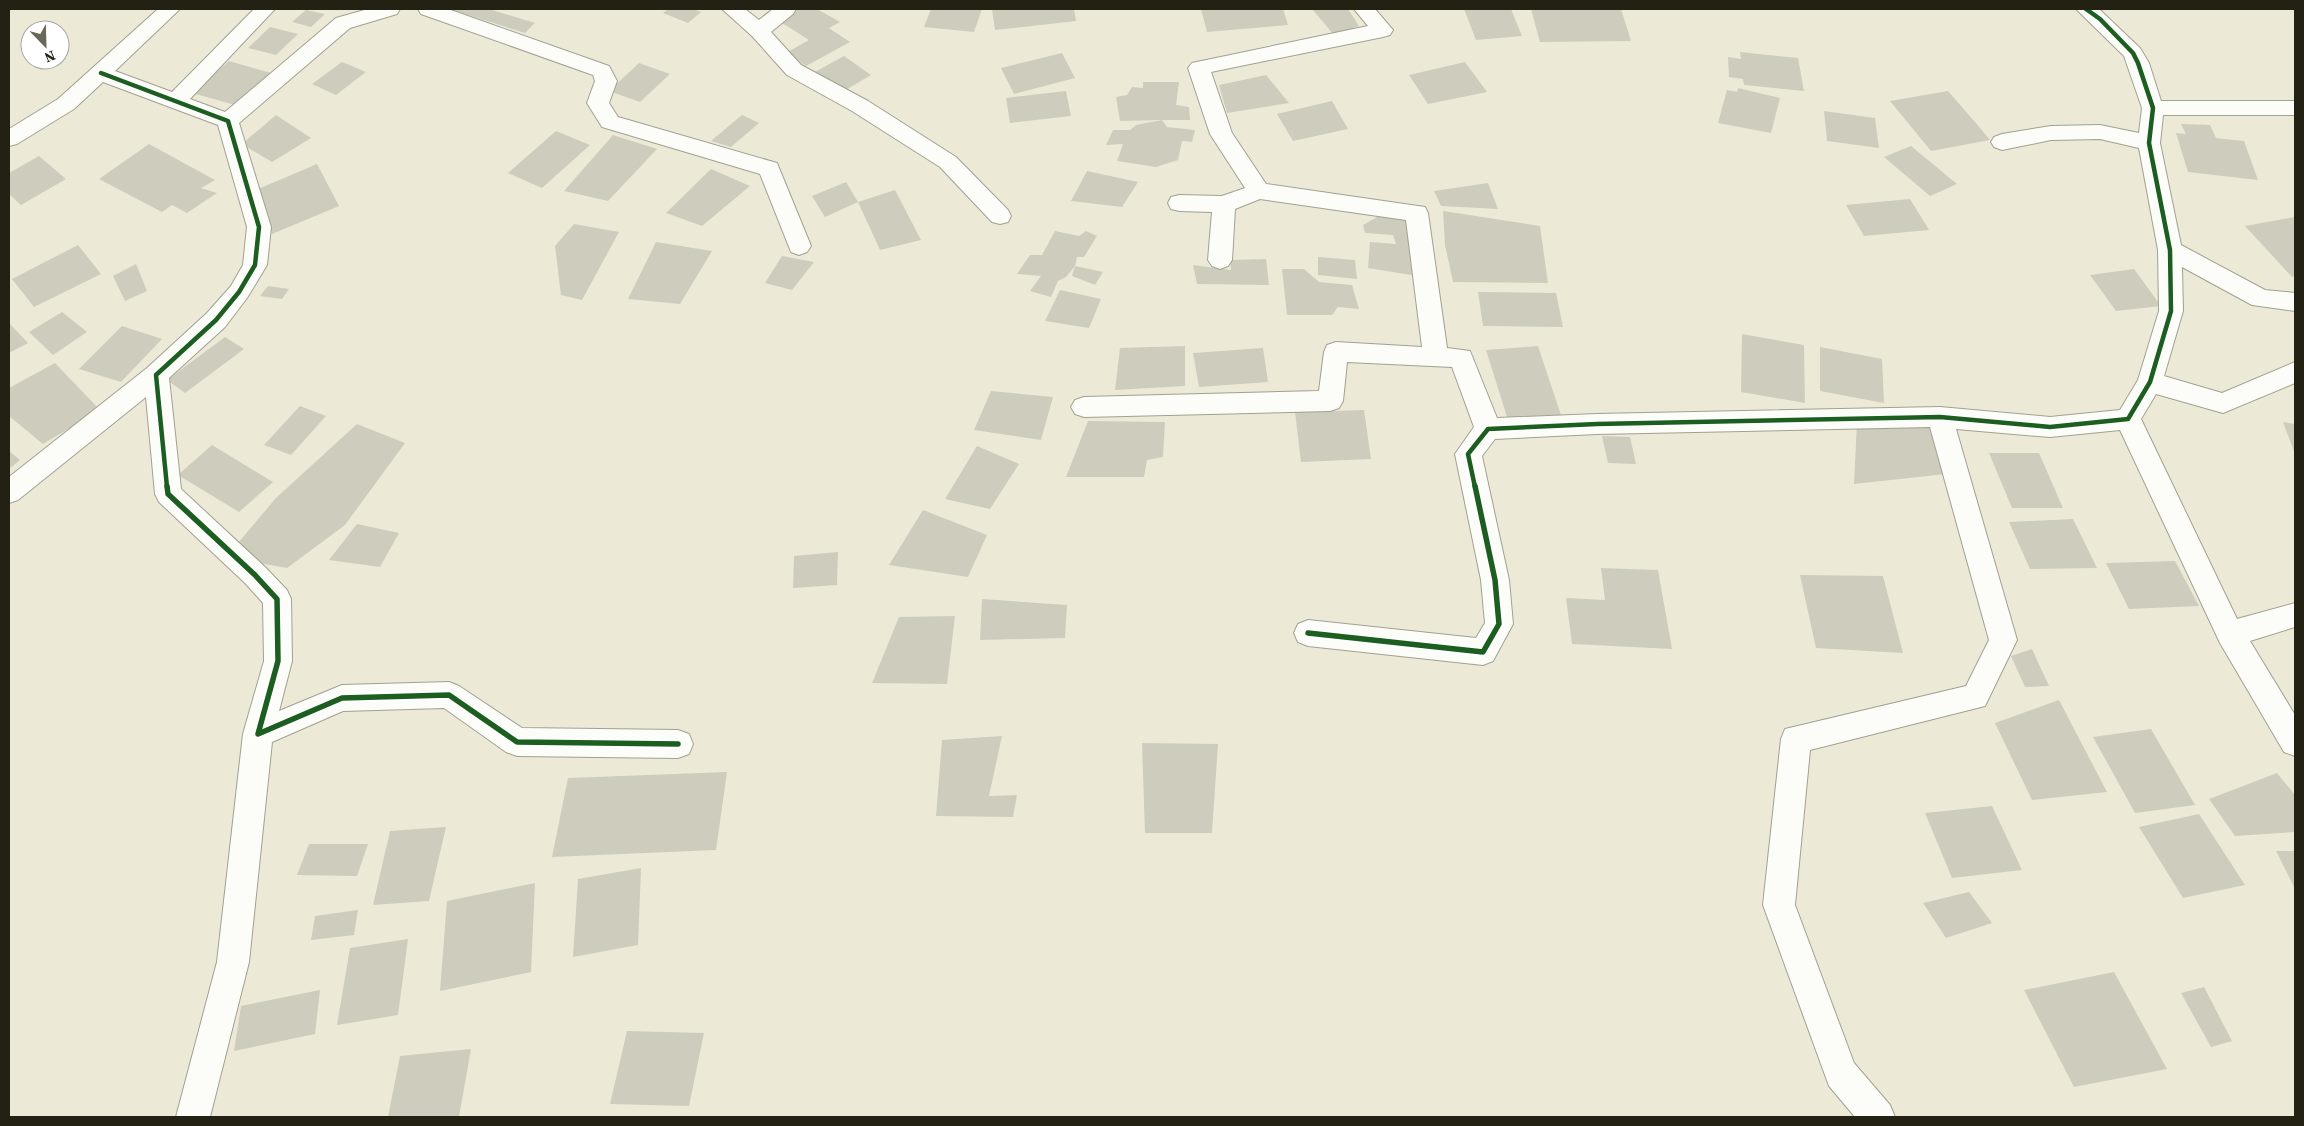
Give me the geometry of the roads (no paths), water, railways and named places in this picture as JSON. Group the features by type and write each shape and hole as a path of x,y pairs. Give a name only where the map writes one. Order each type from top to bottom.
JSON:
{"street":[{"path":"9,139 66,104 170,9"},
{"path":"174,102 265,9"},
{"path":"228,122 343,23 390,9"},
{"path":"428,9 505,34 602,71 606,81 598,103 610,122 769,169 799,246"},
{"path":"732,9 758,31 794,70 860,106 948,162 1000,216"},
{"path":"758,31 786,9"},
{"path":"1259,191 1221,134 1199,68 1383,30 1364,9"},
{"path":"2086,9 2100,19 2133,53 2153,108 2149,143 2170,250 2170,311 2150,382 2128,419"},
{"path":"101,74 228,122"},
{"path":"2153,108 2295,108"},
{"path":"9,492 156,375 216,320 239,292 254,265 259,227 228,122"},
{"path":"2002,142 2050,134 2100,132 2149,143"},
{"path":"1179,203 1224,204 1259,191 1417,213 1436,356"},
{"path":"1220,260 1224,204"},
{"path":"2170,250 2261,299 2295,302"},
{"path":"1084,407 1330,401 1336,352 1436,356 1460,358 1488,428"},
{"path":"2150,382 2223,403 2295,372"},
{"path":"156,375 168,494 255,575 277,599 278,661 258,734 233,962 192,1117"},
{"path":"1488,428 1607,423 1940,417 2050,427 2128,419"},
{"path":"1878,1117 1842,1074 1779,905 1796,739 1975,696 2003,640 1940,417"},
{"path":"2128,419 2230,634 2295,742"},
{"path":"1308,632 1483,652 1499,624 1495,580 1468,454 1488,428"},
{"path":"2230,634 2295,615"},
{"path":"258,734 342,698 449,695 517,742 678,744"}]}
